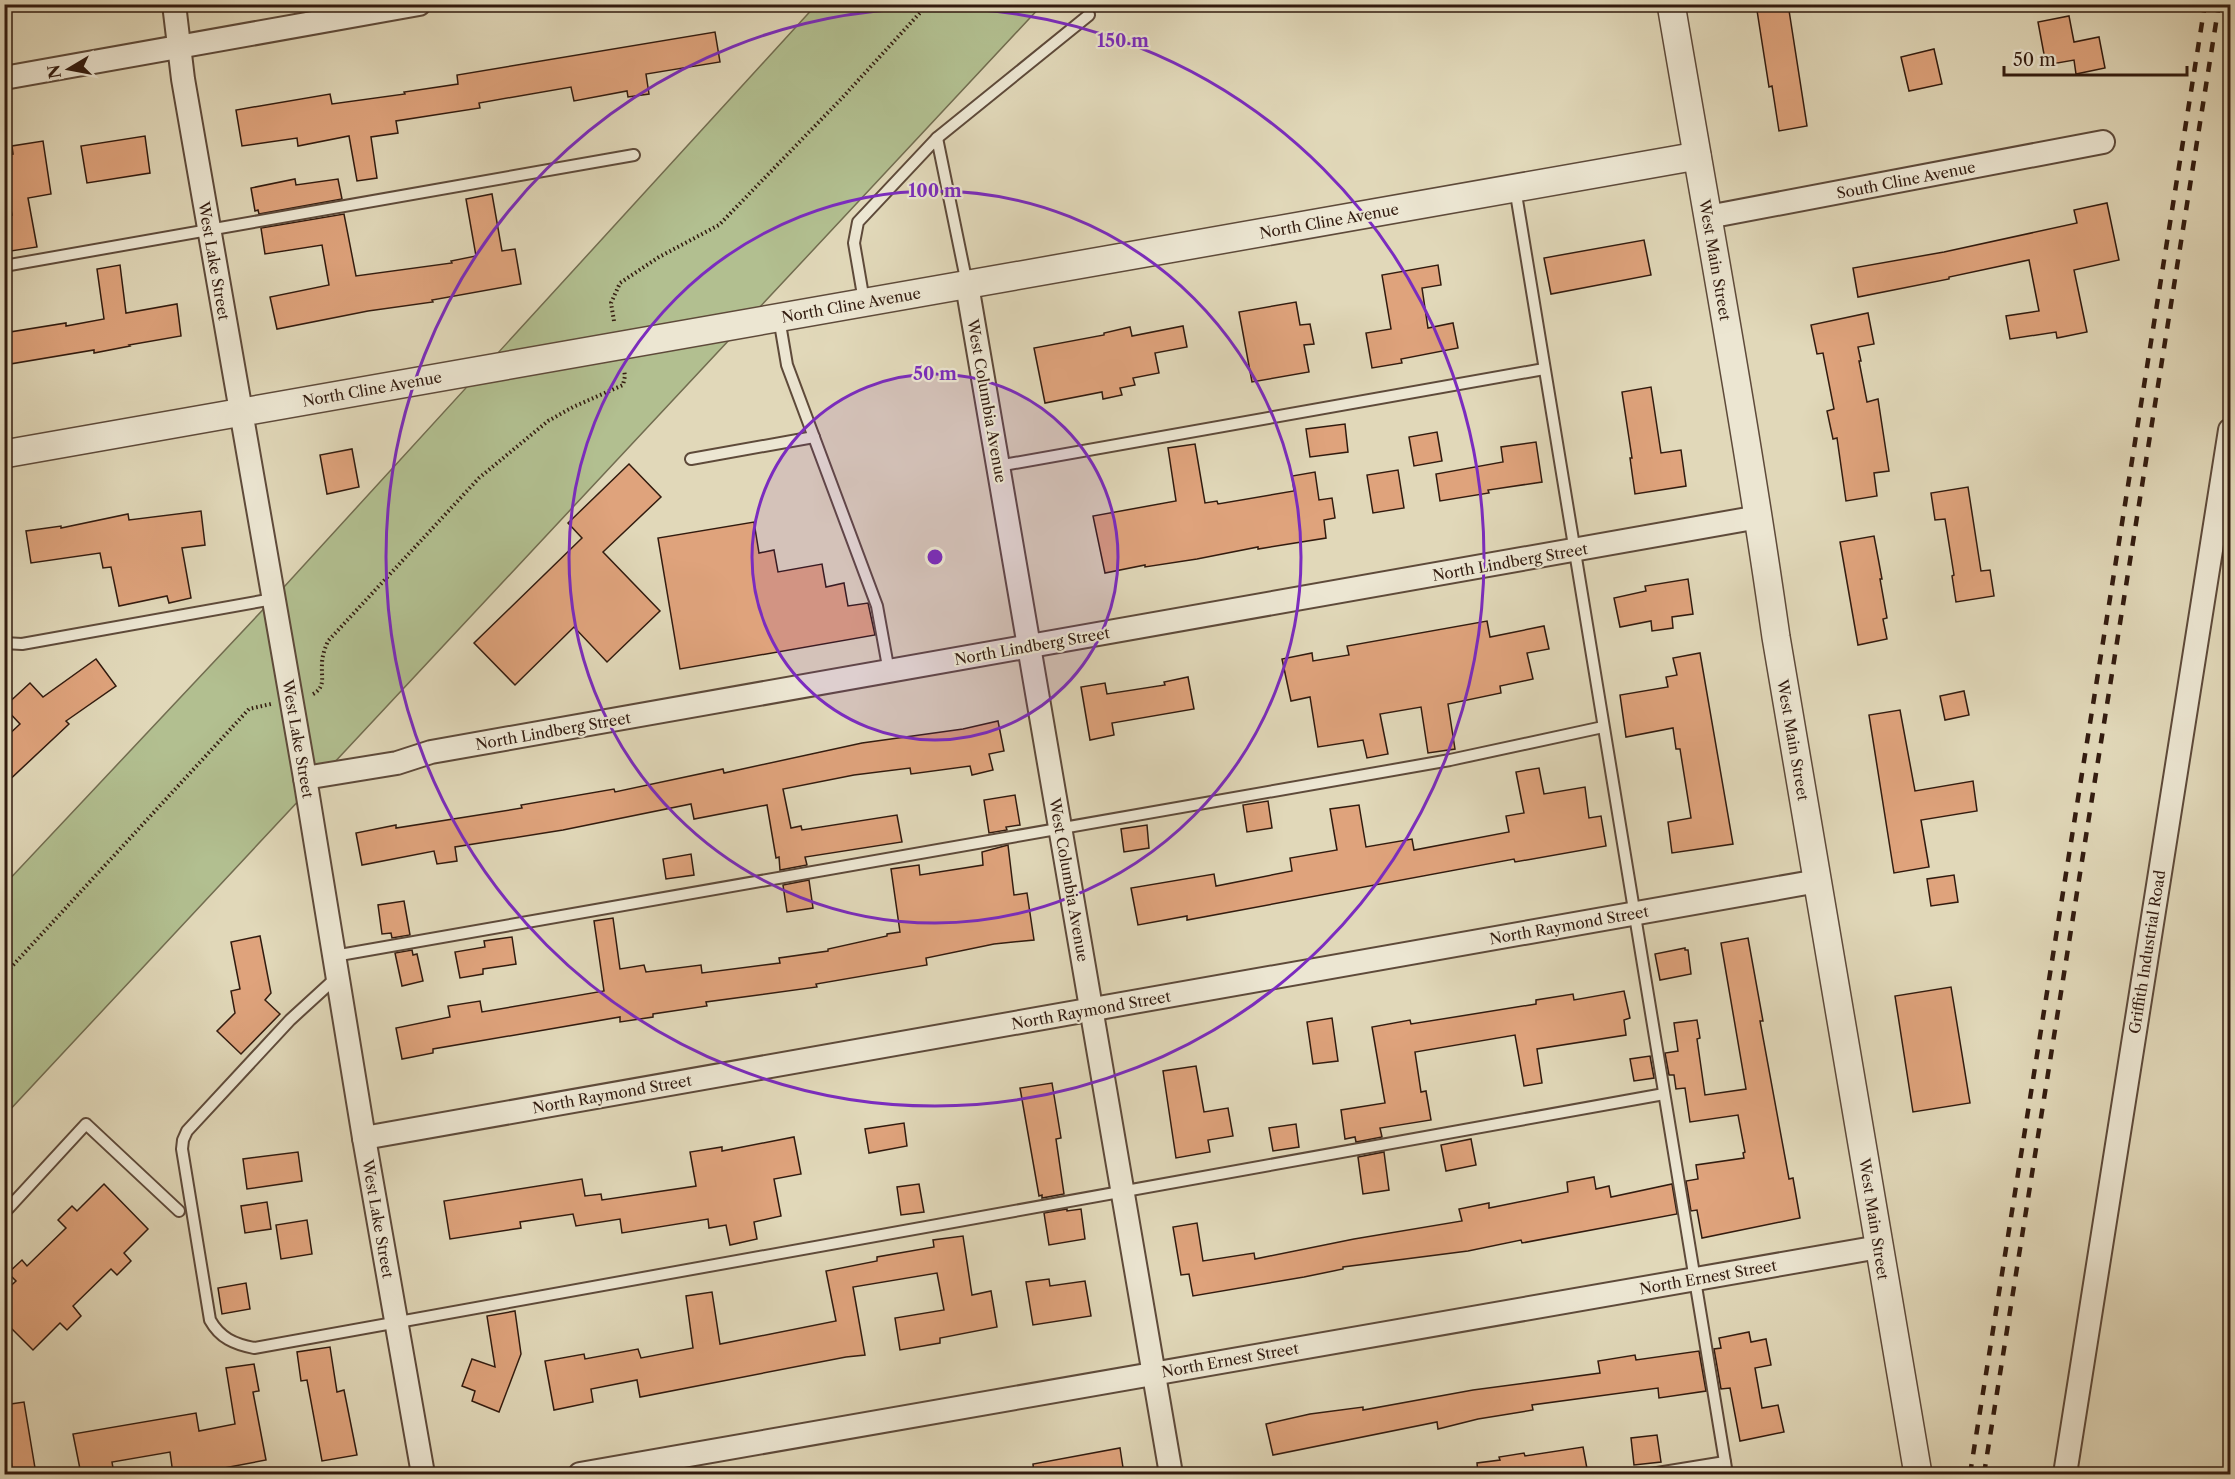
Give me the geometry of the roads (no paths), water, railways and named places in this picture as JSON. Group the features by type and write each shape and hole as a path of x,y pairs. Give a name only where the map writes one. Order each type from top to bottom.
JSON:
{"street":[{"name":"West Lake Street","path":"174,4 183,79 208,230 305,778 364,1138 423,1474"},
{"path":"4,78 419,4"},
{"name":"West Main Street","path":"1671,4 1918,1474"},
{"name":"South Cline Avenue","path":"1708,217 2103,142"},
{"name":"North Cline Avenue","path":"4,454 1697,156"},
{"name":"West Columbia Avenue","path":"967,285 1171,1474"},
{"name":"Griffith Industrial Road","path":"2065,1474 2223,514 2230,430"},
{"name":"North Lindberg Street","path":"305,778 396,763 431,752 1759,517"},
{"name":"North Raymond Street","path":"364,1138 1818,881"},
{"name":"North Ernest Street","path":"580,1474 1879,1247"}],"lane":[{"path":"864,303 854,243 858,222 937,138 1089,15"},
{"path":"937,138 967,285"},
{"path":"4,266 634,155"},
{"path":"1515,188 1727,1474"},
{"path":"779,318 786,365 877,606 889,672"},
{"path":"998,466 1544,369"},
{"path":"690,459 814,437"},
{"path":"4,643 22,644 273,599"},
{"path":"1603,727 1450,760 1060,829 336,967 187,1131 183,1140 182,1149 210,1320 216,1331 227,1340 254,1348 1664,1094"},
{"path":"4,1213 86,1124 179,1211"},
{"path":"1651,1474 1725,1462"}],"railway":[{"path":"1970,1474 2205,4"},
{"path":"1984,1474 2219,4"}]}
